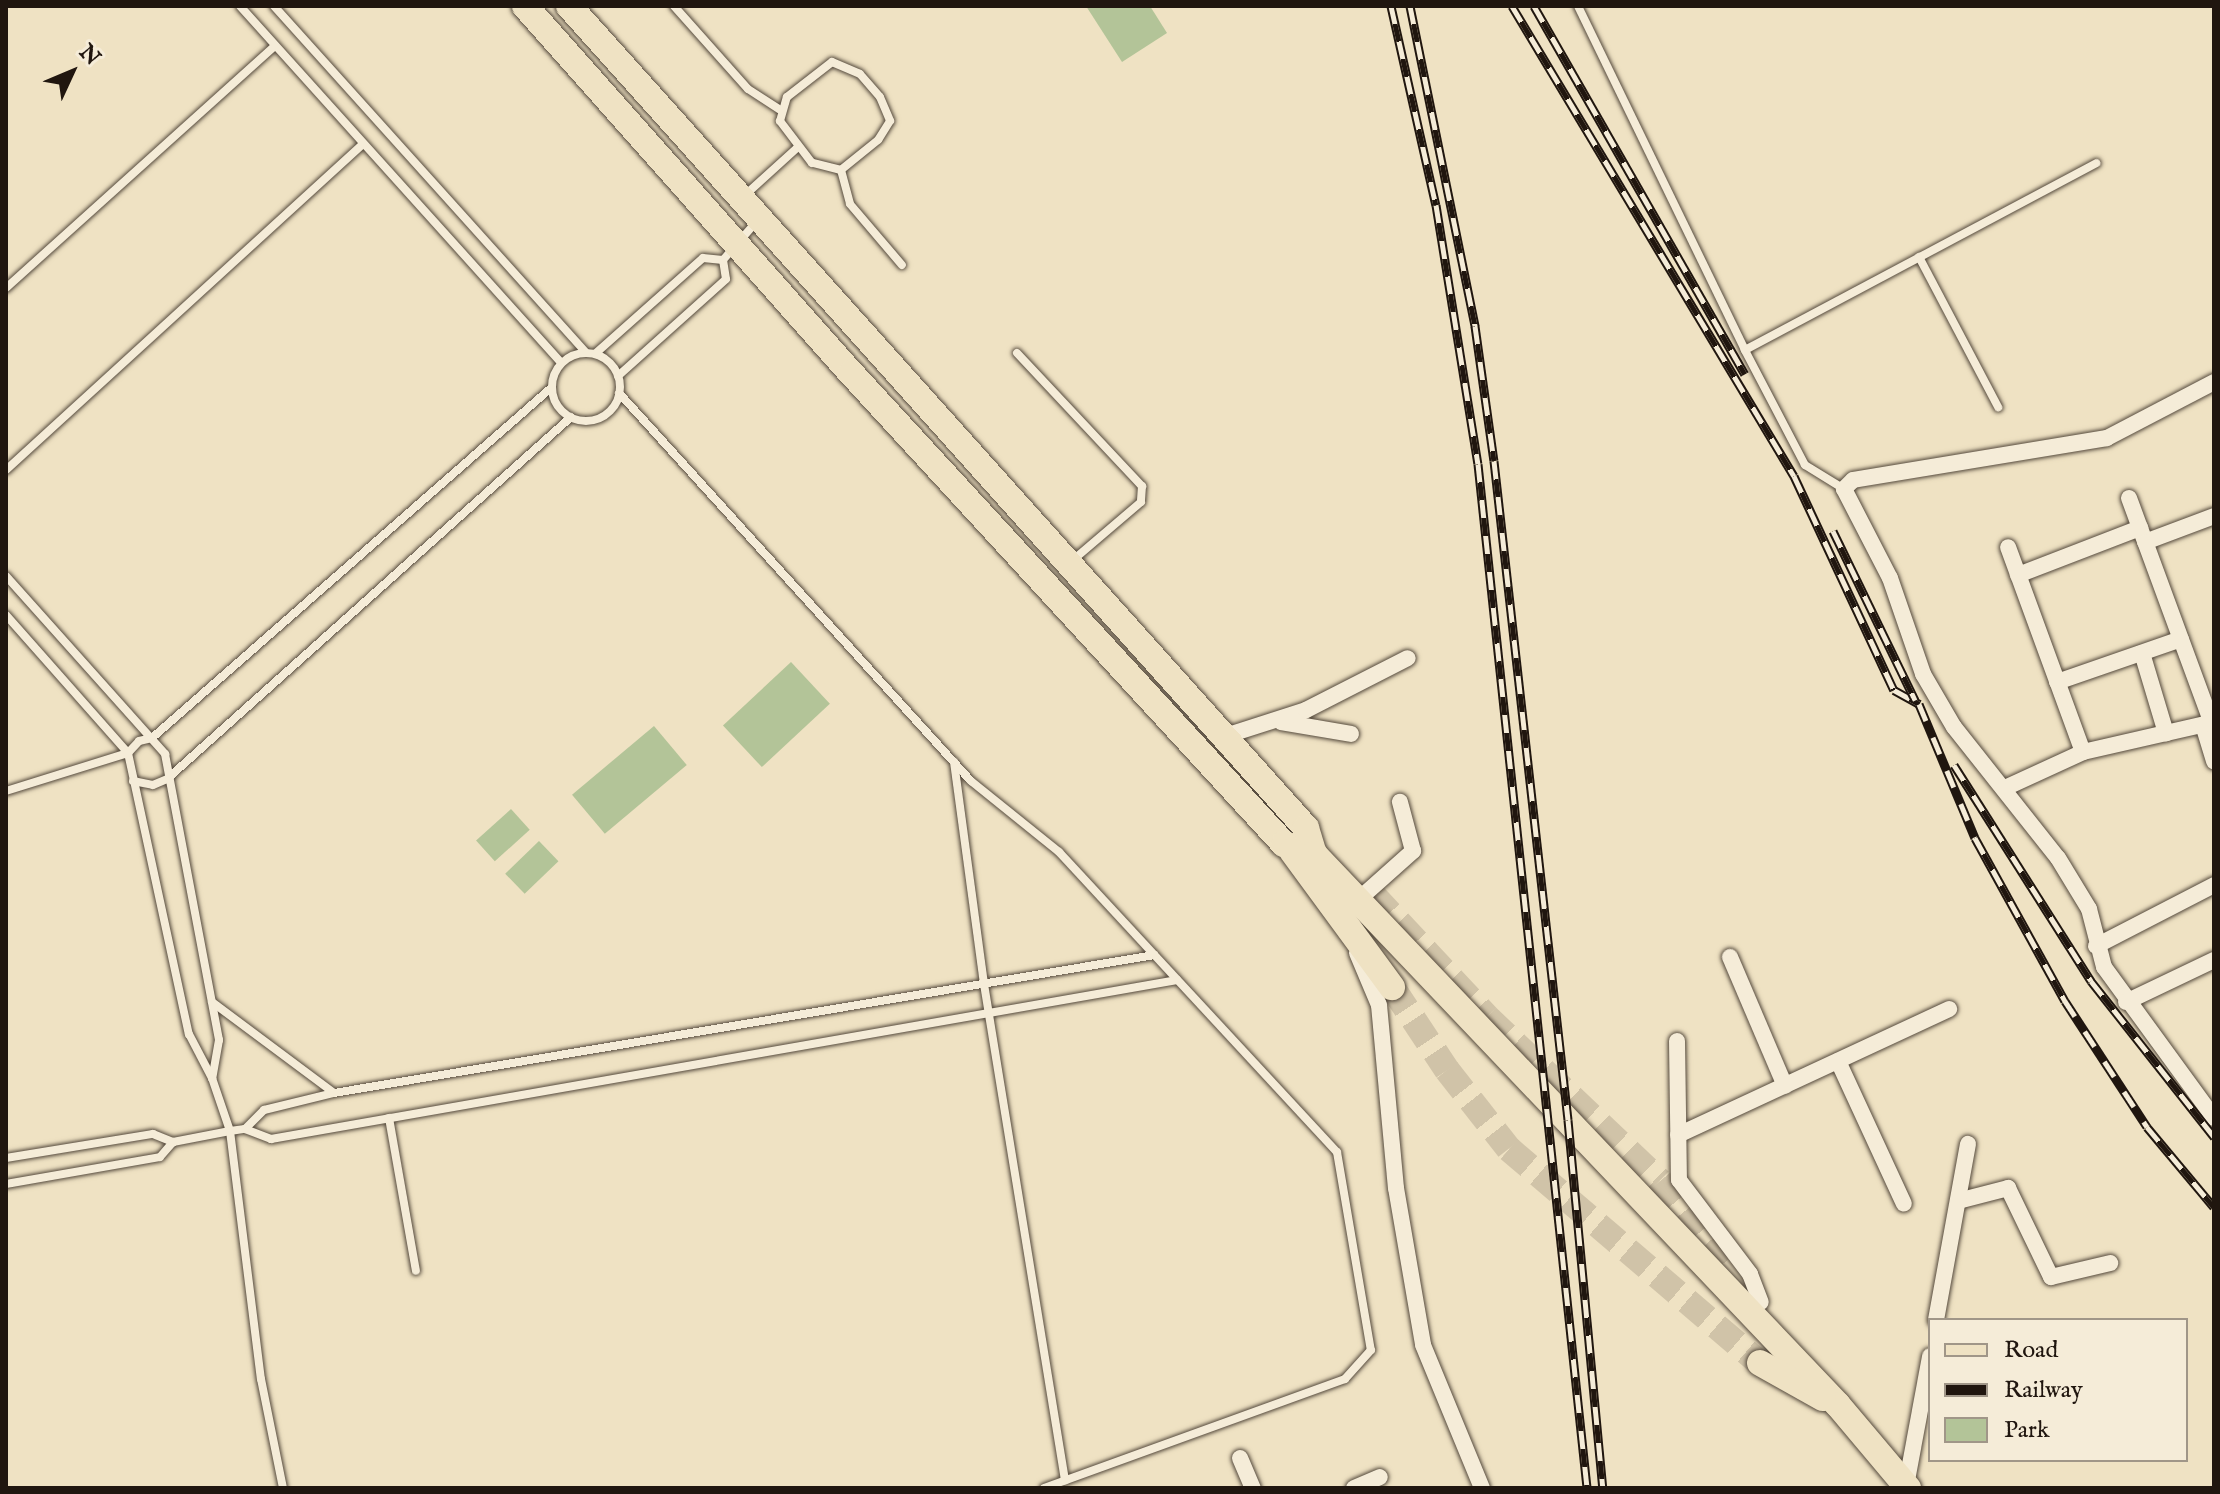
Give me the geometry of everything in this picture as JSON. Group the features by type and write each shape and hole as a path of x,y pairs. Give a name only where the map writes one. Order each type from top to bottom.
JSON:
{"main road":[{"path":"525,6 731,251 865,362 1067,566 1222,737 1304,845 1361,902 1392,987"},
{"path":"569,6 753,206 865,362 1304,845 1838,1405 1907,1487"},
{"path":"1728,1265 1798,1343 1838,1405"},
{"path":"1760,1363 1838,1405"}],"street":[{"path":"2214,382 2107,438 1853,480 1844,489 1890,578 1923,674 1954,727 2007,787 2089,909 2096,946 2126,1002 2214,1118"},
{"path":"2129,498 2210,723 2214,761"},
{"path":"2018,575 2214,516"},
{"path":"2008,547 2083,752"},
{"path":"2057,682 2181,639"},
{"path":"2142,653 2166,733"},
{"path":"1222,737 1275,721 1408,658"},
{"path":"1275,721 1351,734"},
{"path":"2007,787 2083,752 2210,723"},
{"path":"1400,802 1413,851 1361,902 1379,1005 1396,1188 1423,1345 1482,1488"},
{"path":"2096,946 2214,885"},
{"path":"1730,957 1785,1086"},
{"path":"2126,1002 2214,960"},
{"path":"1678,1135 1949,1009"},
{"path":"1677,1041 1679,1180 1750,1274 1761,1302"},
{"path":"1838,1061 1904,1204"},
{"path":"1936,1318 1968,1144"},
{"path":"1958,1201 2008,1188 2051,1277 2110,1263"},
{"path":"1907,1487 1928,1376"},
{"path":"1240,1458 1253,1488"},
{"path":"1354,1488 1380,1477"}],"lane":[{"path":"240,6 561,363"},
{"path":"274,6 585,352"},
{"path":"674,6 748,89 779,109"},
{"path":"1578,6 1745,350 1805,465 1844,489"},
{"path":"6,288 275,46"},
{"path":"845,64 860,74 880,97 890,121 878,140 841,170 812,163 797,148 780,121 779,109 820,67 845,64"},
{"path":"6,470 363,144"},
{"path":"618,376 726,279 731,251 753,206 797,148"},
{"path":"1745,350 2096,163"},
{"path":"841,170 850,204 902,265"},
{"path":"596,353 703,258 731,251"},
{"path":"1919,257 1998,407"},
{"path":"6,791 128,753 139,741 152,738 551,388 561,363 585,352 596,353 618,376 619,393 954,762 1059,852 1337,1152 1371,1350 1345,1379 1044,1488"},
{"path":"1017,353 1144,494 1141,502 1067,566"},
{"path":"551,388 559,409 571,417 600,419 619,393"},
{"path":"133,781 153,785 167,779 571,417"},
{"path":"6,576 165,754 167,779 219,1040 212,1078"},
{"path":"6,615 128,753 189,1034 212,1078 230,1131 261,1379 283,1488"},
{"path":"954,762 984,984 1065,1480"},
{"path":"245,1129 264,1110 334,1093 1154,955"},
{"path":"6,1158 153,1134 173,1142 245,1129 271,1139 1177,980"},
{"path":"211,1002 334,1093"},
{"path":"389,1118 416,1271"},
{"path":"6,1184 160,1157 173,1142"}],"green space":[{"path":"1086,6 1150,6 1167,33 1122,62"},
{"path":"791,662 830,704 762,767 723,725"},
{"path":"654,726 687,765 605,834 572,795"},
{"path":"511,809 530,830 495,861 476,840"},
{"path":"539,841 558,861 525,894 505,874"}],"tunnel":[{"path":"1372,894 1487,1017 1660,1181 1728,1265"},
{"path":"1392,987 1447,1070 1509,1149 1760,1363"}],"railway":[{"path":"1391,6 1436,205 1478,464 1587,1488"},
{"path":"1410,6 1475,326 1494,461 1568,1120 1603,1488"},
{"path":"1512,6 1794,476 1894,690 1919,704 1975,838 2065,1001 2147,1127 2214,1207"},
{"path":"1534,6 1745,374"},
{"path":"1833,531 1915,700"},
{"path":"1954,765 2091,981 2214,1137"}]}
